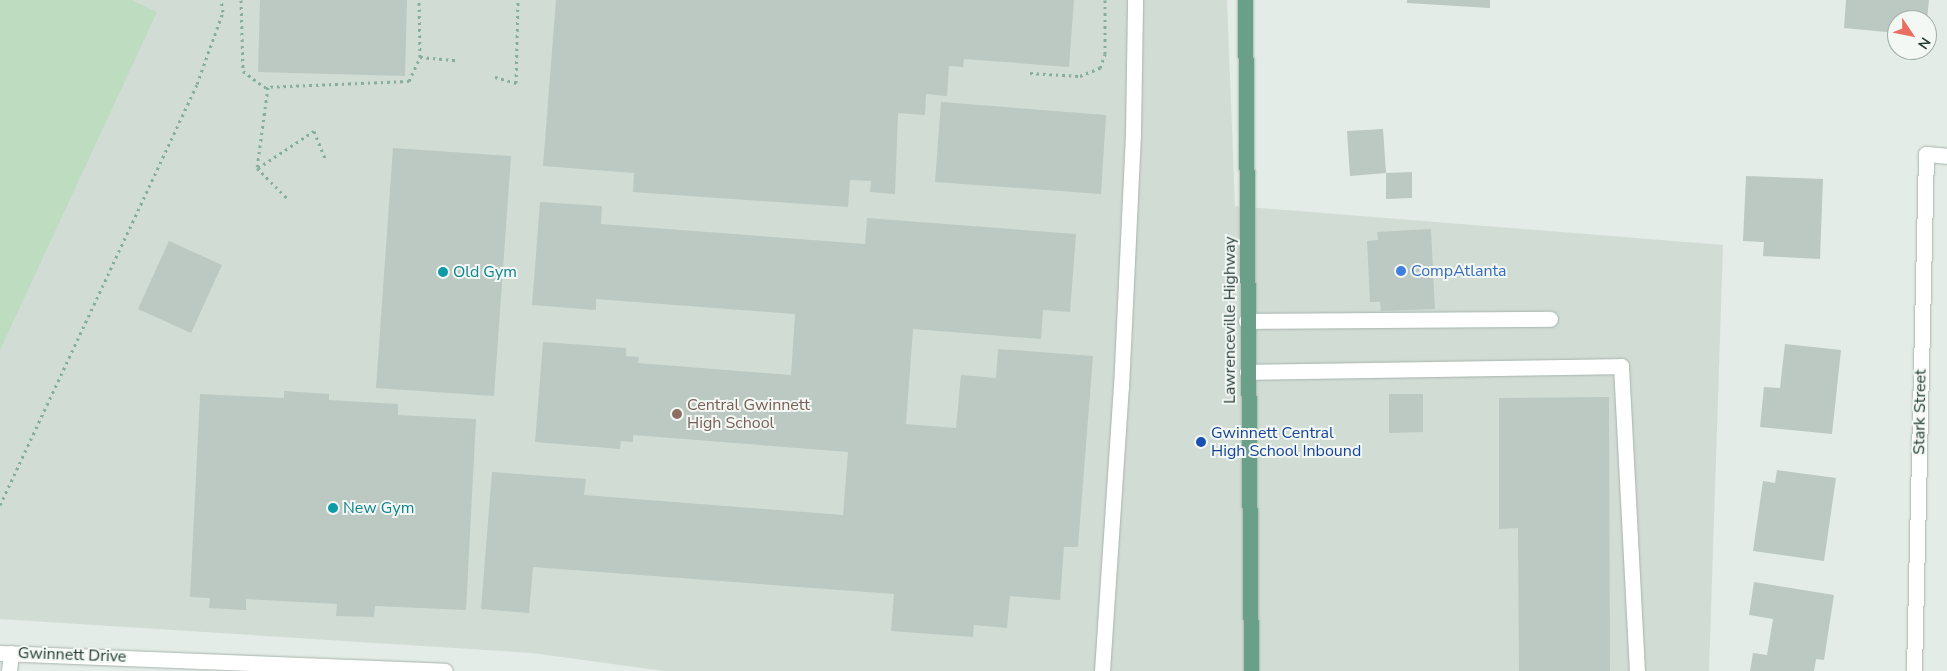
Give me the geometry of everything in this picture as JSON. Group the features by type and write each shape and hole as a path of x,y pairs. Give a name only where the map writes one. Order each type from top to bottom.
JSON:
{"main road":[{"name":"Lawrenceville Highway","path":"1245,0 1246,372 1251,671"}],"street":[{"path":"1102,671 1122,378 1135,0"},
{"name":"Stark Street","path":"1914,671 1926,154 1947,156"},
{"path":"1246,321 1550,319"},
{"path":"1246,372 1621,366 1637,671"},
{"path":"5,653 9,671"},
{"name":"Gwinnett Drive","path":"5,653 252,666 445,671"}],"path":[{"path":"0,505 197,84 223,12 221,0"},
{"path":"241,0 243,71 268,86 409,82 420,57 419,0"},
{"path":"495,77 516,83 518,0"},
{"path":"1030,73 1080,76 1100,68 1106,54 1106,0"},
{"path":"420,57 456,60"},
{"path":"257,168 268,86"},
{"path":"257,168 314,131 325,158"},
{"path":"257,168 287,198"}],"shaded area":[{"path":"0,0 1227,0 1235,206 1723,245 1709,671 664,671 532,653 0,619"}],"green space":[{"path":"0,0 131,0 157,12 0,350"}],"building":[{"path":"260,0 407,0 405,76 258,72"},
{"path":"556,0 1074,0 1069,67 964,59 963,67 949,66 947,96 926,94 925,115 898,113 895,194 870,192 871,181 850,180 848,207 633,192 634,173 543,166"},
{"path":"1407,0 1490,0 1490,8 1407,3"},
{"path":"1846,0 1929,0 1928,10 1887,10 1887,32 1844,28"},
{"path":"941,102 1106,115 1101,194 935,182"},
{"path":"1383,129 1386,173 1350,176 1347,131"},
{"name":"Old Gym","path":"393,148 511,156 494,396 376,388"},
{"path":"1412,172 1412,198 1386,199 1386,173"},
{"path":"1746,176 1823,179 1820,259 1763,256 1764,242 1743,241"},
{"path":"540,202 602,206 601,224 865,244 867,218 1076,234 1070,312 1043,310 1041,339 913,329 906,424 956,428 961,375 996,378 998,349 1093,356 1078,547 1064,547 1060,600 1010,596 1007,628 974,625 973,637 891,631 894,594 533,567 529,613 481,609 492,472 586,479 584,495 843,515 848,452 633,435 633,442 621,441 620,449 535,442 543,342 626,348 626,356 639,357 638,363 791,375 795,314 596,299 596,310 532,305"},
{"name":"CompAtlanta","path":"1431,229 1435,309 1381,311 1380,302 1370,302 1367,241 1378,240 1377,232"},
{"path":"169,241 222,265 191,333 138,309"},
{"path":"1785,344 1841,350 1832,434 1760,427 1764,387 1780,388"},
{"name":"New Gym","path":"284,391 329,394 329,400 398,404 398,415 476,419 466,610 375,606 374,617 336,616 337,604 246,599 246,610 209,608 210,598 190,597 200,394 284,398"},
{"path":"1389,394 1423,394 1423,432 1389,433"},
{"path":"1609,397 1610,671 1519,671 1518,528 1499,529 1499,398"},
{"path":"1777,470 1836,478 1824,561 1753,551 1763,481 1775,483"},
{"path":"1754,582 1834,595 1824,660 1816,659 1814,671 1750,671 1753,653 1767,655 1773,619 1749,615"}],"place":[{"name":"CompAtlanta","path":"1401,271"},
{"name":"Old Gym","path":"443,272"},
{"name":"Central Gwinnett High School","path":"677,414"},
{"name":"Gwinnett Central High School Inbound","path":"1201,442"},
{"name":"New Gym","path":"333,508"}]}
